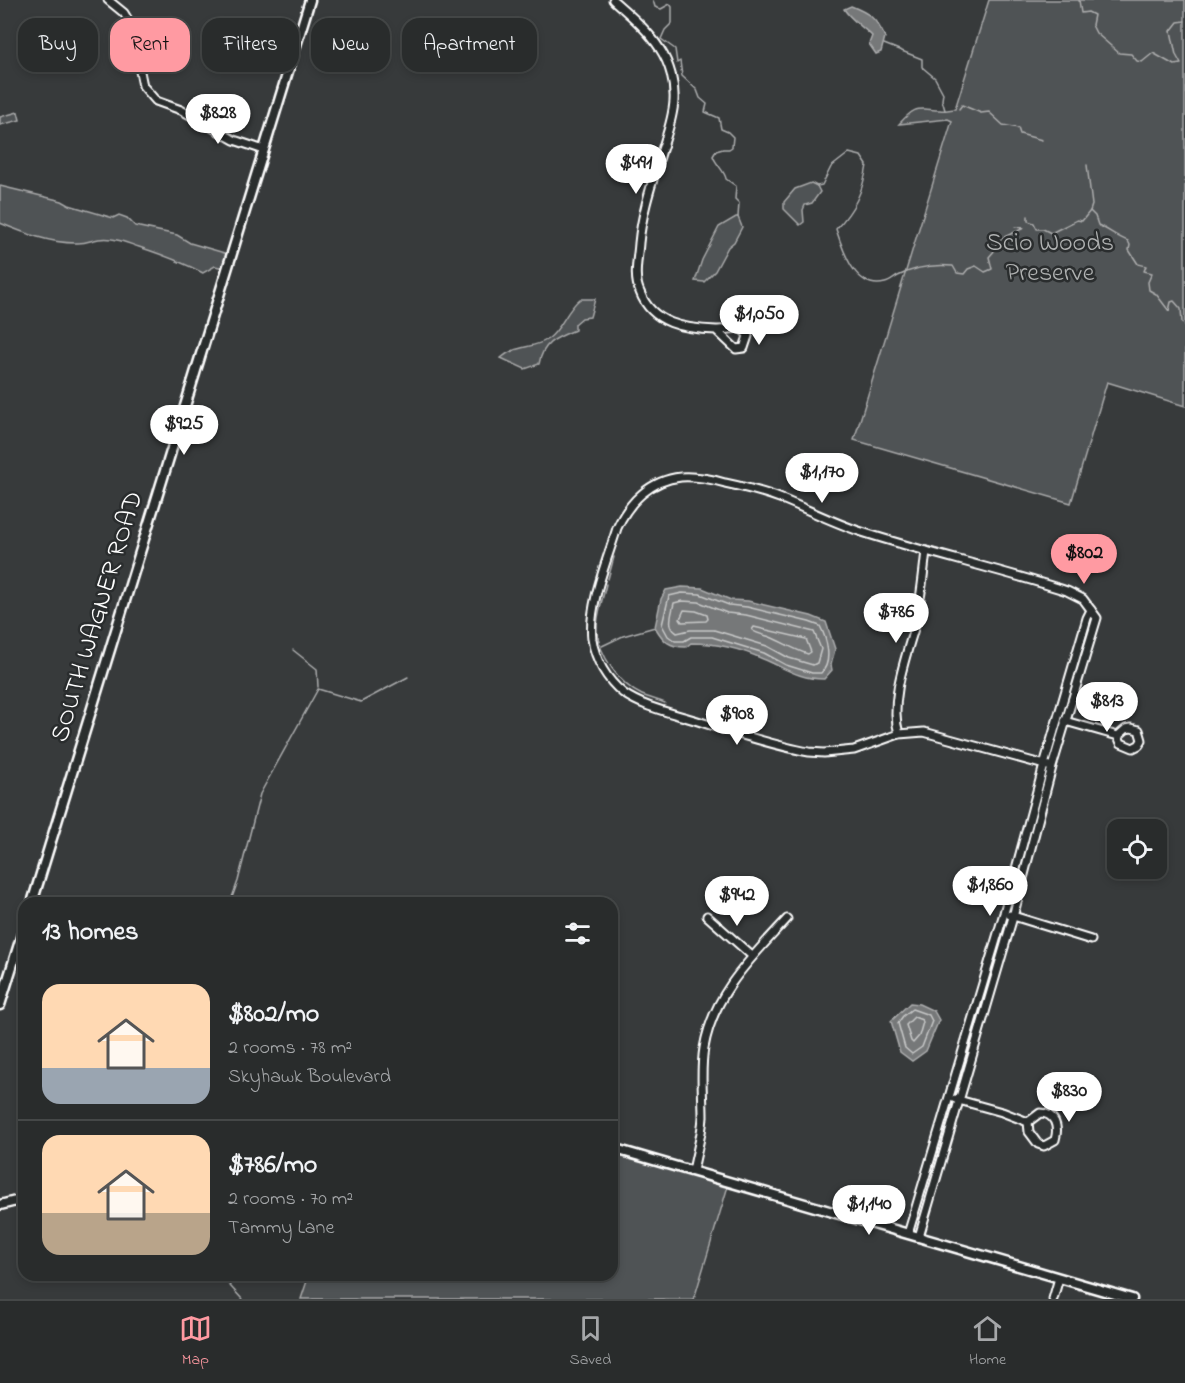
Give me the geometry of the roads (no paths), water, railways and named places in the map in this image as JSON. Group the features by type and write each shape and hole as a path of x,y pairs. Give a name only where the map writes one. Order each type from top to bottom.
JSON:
{"main road":[{"name":"SOUTH WAGNER ROAD","path":"34,897 310,0"},
{"path":"0,1005 18,947"},
{"path":"618,1150 1132,1299"},
{"path":"0,1205 18,1200"}],"street":[{"path":"108,0 124,13 130,23 143,86 156,101 181,110 234,140 264,150"},
{"path":"614,0 642,26 660,49 669,67 673,86 672,114 640,233 636,274 639,290 645,303 663,321 717,330"},
{"path":"919,1237 1013,916 1052,767 1098,618 1076,594 853,529 769,495 697,477 669,479 651,486 625,512 617,528 594,606 592,632 599,662 608,678 622,692 645,705 809,752 854,750 899,734 924,732 1052,767"},
{"path":"899,734 896,714 901,676 917,614 926,551"},
{"path":"908,1234 1004,913 1057,719 1091,610"},
{"path":"1057,719 1119,736"},
{"path":"1004,913 1091,940"},
{"path":"706,916 752,956"},
{"path":"693,1171 703,1118 704,1046 717,1008 733,979 787,919"},
{"path":"950,1097 1028,1122"},
{"path":"1040,1113 1051,1116 1056,1125 1055,1140 1044,1146 1038,1144 1029,1132 1028,1122 1040,1113"},
{"path":"1053,1299 1059,1278"}],"water":[{"path":"851,6 863,11 878,25 885,37 881,52 876,54 869,44 872,36 844,9"},
{"path":"682,587 702,588 731,600 748,601 811,616 826,622 835,649 832,670 824,679 815,679 800,675 755,655 728,647 700,643 691,643 686,647 671,645 664,640 655,627 661,599 666,590"},
{"path":"910,1003 919,1004 934,1011 939,1020 926,1051 912,1061 900,1052 891,1021"}],"waterway":[{"path":"653,0 655,7 661,9 670,4 672,7 672,23 665,30 661,39 675,49 677,63 680,61 682,76 697,90 700,98 707,104 705,112 719,118 721,129 733,137 732,147 716,151 713,156 726,179 736,186 735,199 739,203 738,217"},
{"path":"1079,0 1081,13 1088,12 1094,15 1092,25 1096,33 1119,53 1131,54 1137,61 1142,62 1153,53 1174,65 1181,64 1176,55 1171,31 1178,22 1185,21"},
{"path":"884,44 922,59 922,67 935,78 943,93 942,100 945,110"},
{"path":"959,109 962,105 981,113 989,112 1003,125 1018,128 1020,134 1042,140"},
{"path":"817,186 822,185 831,167 849,153 861,156 867,165 857,200 836,229 852,267 866,281 875,284 887,282 911,270 938,265 953,266 957,273 964,274 968,269 976,266 985,272 992,269 989,257 995,250 996,244 1002,238 1024,228 1015,227"},
{"path":"1028,216 1028,221 1034,223 1037,229 1051,233 1077,220 1082,221 1092,205 1087,165"},
{"path":"1090,211 1095,216 1098,225 1128,241 1129,250 1138,264 1146,266 1144,271 1152,273 1148,282 1149,290 1156,294 1169,311 1171,302 1174,301 1181,309 1182,323"},
{"path":"608,579 614,557"},
{"path":"606,584 597,625 599,640 606,659 619,677 634,690 665,703"},
{"path":"602,646 623,636 655,627"},
{"path":"293,650 317,669 318,687"},
{"path":"232,897 260,794 318,689 361,702 408,677"},
{"path":"226,1281 242,1299"}],"park label":[{"name":"Scio Woods Preserve","path":"1050,259"}]}
